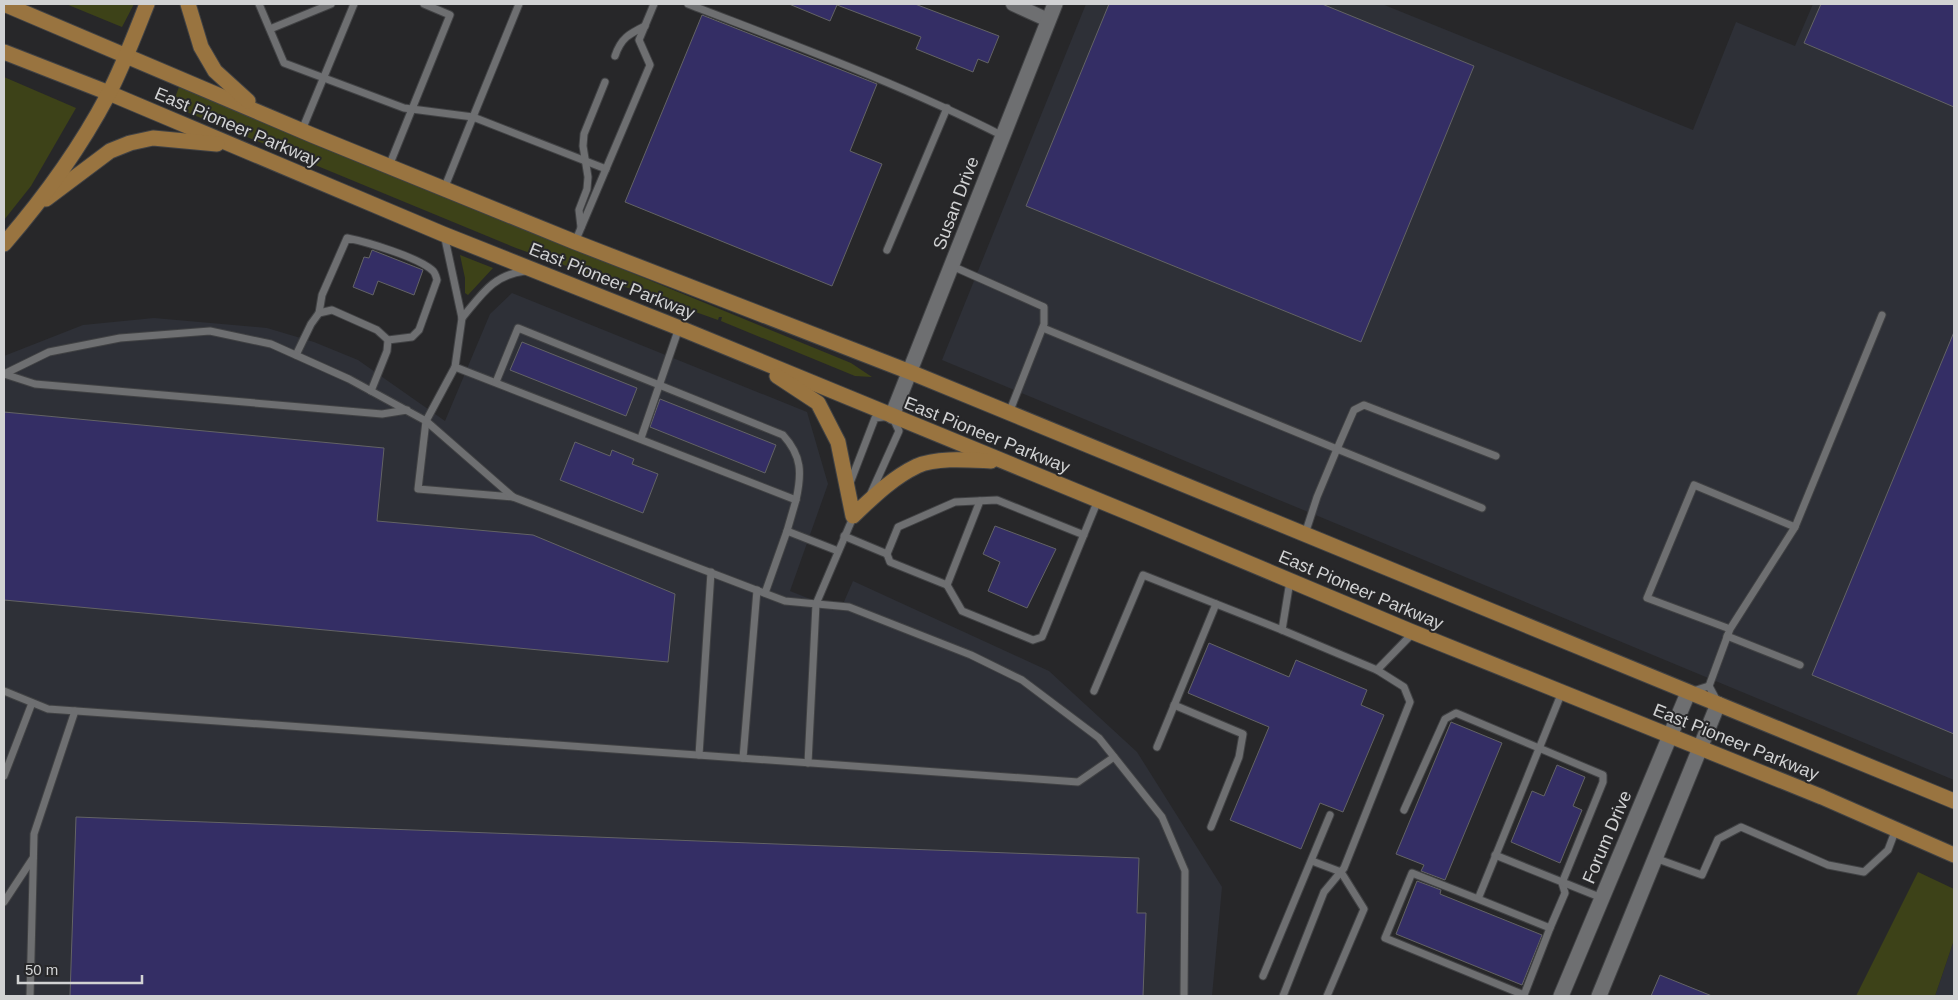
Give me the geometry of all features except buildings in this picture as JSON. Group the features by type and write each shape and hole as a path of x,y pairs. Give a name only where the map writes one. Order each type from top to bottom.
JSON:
{"main road":[{"name":"East Pioneer Parkway","path":"4,4 444,189 910,372 1954,801"},
{"path":"4,244 35,208 109,93 147,4"},
{"path":"188,4 201,47 215,71 258,110"},
{"name":"East Pioneer Parkway","path":"4,52 109,93 443,234 679,328 1098,500 1413,632 1700,748 1954,855"},
{"path":"35,208 110,151 130,143 154,138 230,144"},
{"path":"742,354 818,403 838,442 853,516"},
{"path":"853,516 884,487 919,465 957,459 1001,461"}],"street":[{"path":"1013,4 1048,20"},
{"name":"Susan Drive","path":"892,416 1054,4"},
{"name":"Forum Drive","path":"1561,996 1688,693"},
{"path":"1599,996 1718,704"}],"lane":[{"path":"258,4 284,63 411,109 473,117 606,169"},
{"path":"270,29 330,4"},
{"path":"302,130 354,4"},
{"path":"389,166 450,15 424,4"},
{"path":"444,189 519,4"},
{"path":"575,242 650,65 639,40 654,4"},
{"path":"688,4 887,82 947,108 1002,136"},
{"path":"615,56 619,43 627,34 645,26"},
{"path":"581,227 579,210 587,189 588,177 584,160 584,134 605,82"},
{"path":"887,250 947,108"},
{"path":"443,234 462,318 455,366 426,421 418,488 513,497 785,601 849,607 971,655 1022,680 1099,738 1162,817 1185,871 1184,996"},
{"path":"296,355 311,324 319,313 322,295 347,238 361,241 423,263 434,271 437,280 420,330 412,337 388,340 377,330 332,310 319,313"},
{"path":"952,266 1044,307 1043,328 1009,413"},
{"path":"462,318 490,284 508,273 532,270"},
{"path":"1718,704 1709,686 1729,632 1795,527 1882,316"},
{"path":"496,382 518,328 783,435 795,448 800,465 796,500 765,594"},
{"path":"641,438 679,328"},
{"path":"1043,328 1482,508"},
{"path":"4,374 50,352 120,338 210,331 271,344 371,391 426,421 513,497"},
{"path":"371,391 387,351 388,340"},
{"path":"455,366 796,500"},
{"path":"4,374 35,384 382,414 407,410"},
{"path":"1305,535 1317,497 1354,410 1364,406 1496,456"},
{"path":"808,763 816,604 853,516 872,492 899,431 892,416 875,418 850,481 853,516"},
{"path":"1795,527 1694,485 1647,598 1729,632 1800,665"},
{"path":"1084,535 996,500 955,502 898,527 887,554 890,562 947,585 962,611 1033,640 1042,637 1084,535 1098,500"},
{"path":"947,585 980,501"},
{"path":"787,531 838,551"},
{"path":"844,536 887,554"},
{"path":"699,755 711,572"},
{"path":"1094,691 1143,575 1377,670 1404,687 1410,702 1341,872 1324,892 1283,996"},
{"path":"1282,630 1290,580"},
{"path":"742,758 757,590"},
{"path":"1156,747 1216,604"},
{"path":"1377,670 1413,632"},
{"path":"1688,693 1709,686"},
{"path":"4,691 48,709 1078,782 1114,757"},
{"path":"1478,899 1562,692"},
{"path":"4,776 32,703"},
{"path":"1174,705 1243,734 1239,757 1210,827"},
{"path":"30,996 34,834 75,711"},
{"path":"1404,810 1445,719 1456,714 1603,775 1603,782 1562,883 1565,893 1524,995 1385,938 1412,873 1550,928"},
{"path":"1263,976 1330,815"},
{"path":"1655,858 1702,875 1718,839 1740,827 1828,865 1864,872 1888,850 1896,830"},
{"path":"1495,855 1602,898"},
{"path":"4,902 34,858"},
{"path":"1312,861 1341,872 1364,909 1328,996"}],"shaded area":[{"path":"1086,4 1382,4 1693,130 1736,22 1795,46 1813,4 1954,4 1954,780 942,360"},
{"path":"512,293 807,412 828,484 790,591 840,611 853,581 1049,671 1137,752 1222,887 1212,996 4,996 4,356 83,325 154,318 267,328 314,342 358,360 445,421 490,314"},
{"path":"1954,940 1954,996 1935,996"}],"green space":[{"path":"66,4 134,4 122,27"},
{"path":"4,77 76,108 31,186 4,220"},
{"path":"179,87 851,363 872,377 855,376 721,321 722,317 719,317 718,320 516,248 172,106"},
{"path":"460,255 493,268 468,295 465,293 465,278"},
{"path":"1918,872 1954,889 1954,940 1935,996 1856,996"}]}
